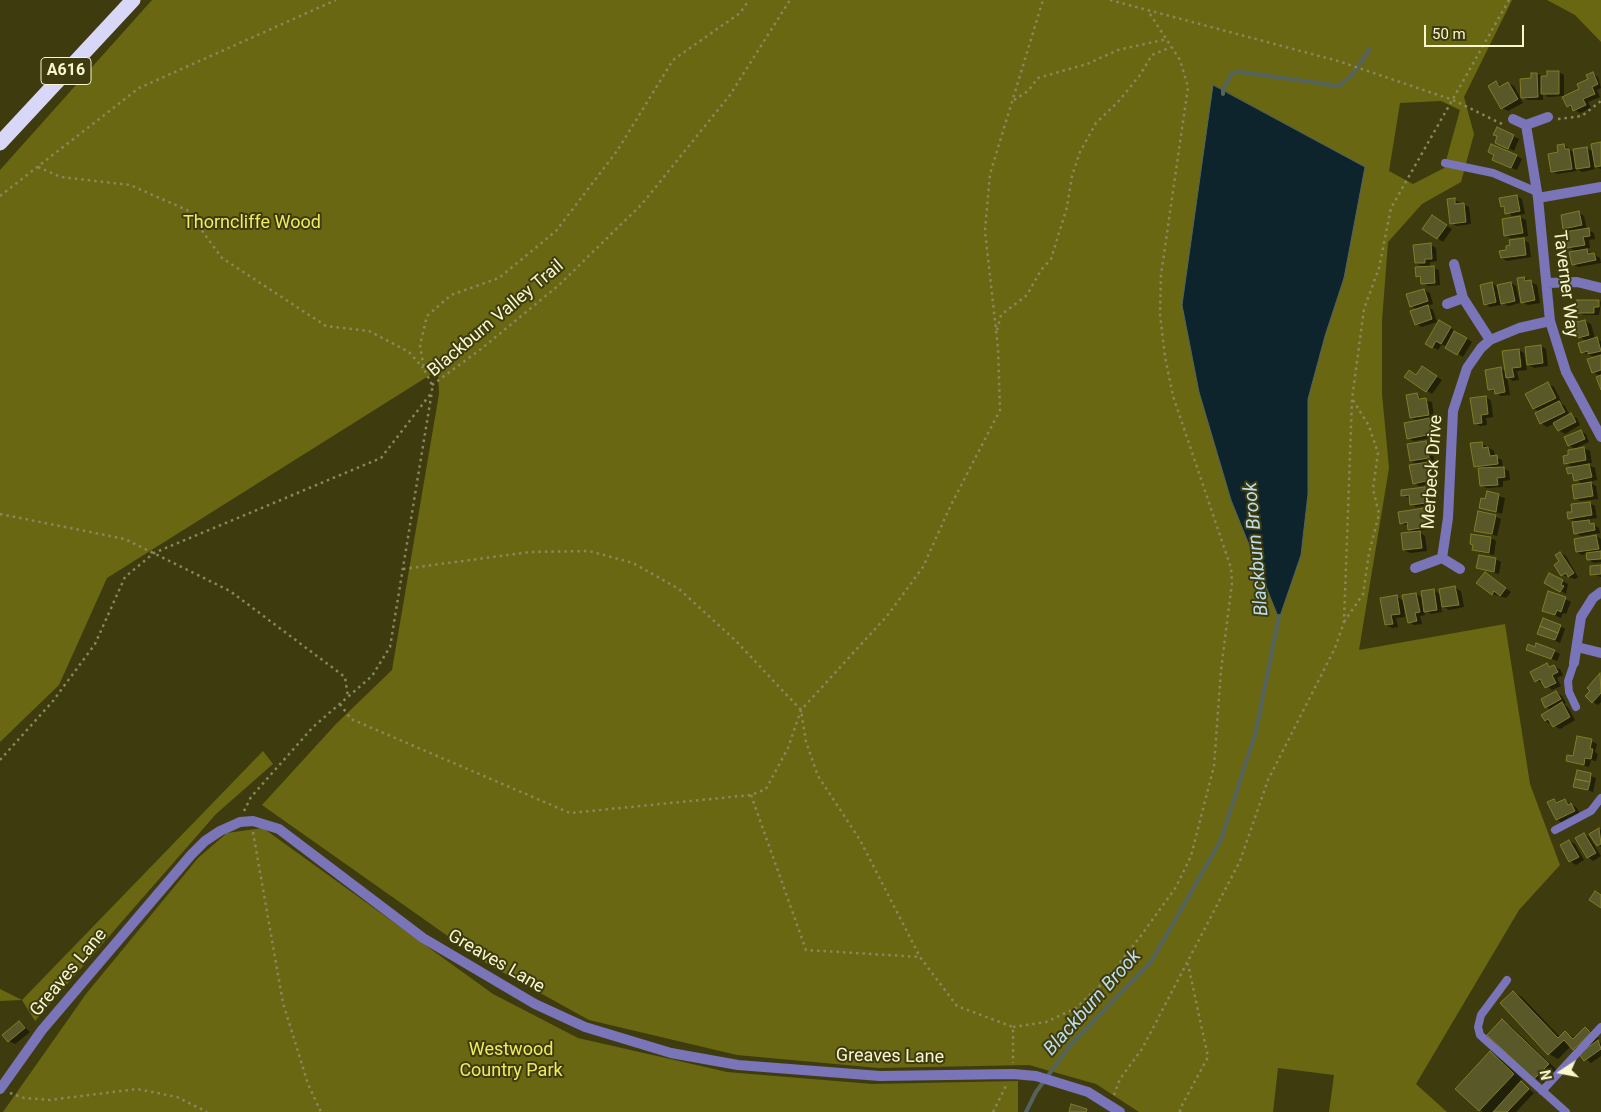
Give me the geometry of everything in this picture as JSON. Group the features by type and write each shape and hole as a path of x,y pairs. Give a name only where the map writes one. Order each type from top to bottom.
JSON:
{"highway":[{"name":"A616","path":"0,144 133,0"}],"street":[{"path":"1513,119 1526,125 1548,117"},
{"name":"Taverner Way","path":"1526,125 1538,195 1548,283 1550,321 1566,372 1601,437"},
{"path":"1538,195 1601,187"},
{"path":"1454,264 1463,298 1490,340"},
{"path":"1548,283 1577,282 1601,288"},
{"path":"1448,304 1463,298"},
{"name":"Merbeck Drive","path":"1442,558 1448,518 1453,411 1467,368 1481,348 1490,340 1519,328 1550,321"},
{"path":"1415,568 1442,558 1460,569"},
{"path":"1574,663 1581,617 1593,598 1601,592"},
{"path":"1577,646 1601,653"},
{"name":"Greaves Lane","path":"4,1091 42,1030 184,862 205,840 245,822 267,824 279,829 423,938 535,1004 585,1027 671,1053 738,1065 880,1076 1013,1074 1036,1076 1088,1092 1115,1109"}],"lane":[{"path":"1445,164 1493,173 1538,195"},
{"path":"1574,663 1568,681 1569,692 1576,707"},
{"path":"1555,830 1591,811 1601,798"},
{"path":"1507,980 1481,1015 1478,1028 1480,1035 1566,1112"},
{"path":"1542,1091 1601,1027"}],"path":[{"path":"0,196 139,88 336,0"},
{"path":"424,369 420,345 427,316 451,295 500,278 556,231 617,151 673,60 740,13 749,0"},
{"name":"Blackburn Valley Trail","path":"245,822 251,796 313,727 372,676 390,647 432,385 481,349 559,285 642,204 730,95 790,0"},
{"path":"340,704 351,718 570,813 751,795 766,789 788,748 802,710 887,616 923,567 950,507 1000,410 996,332 985,231 990,174 1043,0"},
{"path":"1110,0 1338,62 1453,100 1502,124 1513,119"},
{"path":"1344,622 1352,398 1364,309 1379,268 1391,208 1509,0"},
{"path":"403,569 530,552 589,551 633,563 679,589 734,640 802,710 806,742 818,776 860,840 920,957 957,1006 1013,1027 1046,1022 1076,1008 1106,980 1140,937 1176,887 1191,856 1214,766 1221,670 1232,583 1231,568 1173,396 1165,357 1160,314 1162,266 1188,87 1180,60 1148,11"},
{"path":"1013,100 1028,90 1038,78 1087,64 1118,50 1167,39"},
{"path":"996,332 1001,315 1027,295 1051,259 1067,206 1072,176 1080,152 1096,123 1118,102 1140,75 1152,55 1171,47"},
{"path":"1548,117 1551,120 1582,116 1601,101"},
{"path":"38,167 61,177 130,185 187,210 222,258 326,326 369,330 409,352 424,369 432,385"},
{"path":"0,760 53,701 96,644 125,577 154,554 381,458 432,391"},
{"path":"1115,1109 1120,1079 1142,1049 1240,861 1268,780 1335,648 1344,622 1363,594 1369,553 1379,514 1373,489 1378,452 1369,426 1352,398"},
{"path":"0,514 125,539 230,592 345,678 348,697"},
{"path":"751,795 806,950 920,957"},
{"path":"245,822 282,1003 308,1084 321,1112"},
{"path":"1180,1112 1208,1057 1188,964"},
{"path":"993,1112 1013,1074 1013,1027"},
{"path":"4,1091 24,1098 50,1100 137,1089 177,1097 208,1112"}],"green space":[{"name":"Thorncliffe Wood","path":"152,0 1512,0 1464,97 1474,134 1461,182 1422,204 1388,242 1382,321 1382,394 1389,468 1359,650 1505,624 1530,784 1560,865 1519,910 1416,1084 1447,1112 1329,1112 1334,1075 1278,1068 1273,1112 1139,1112 1096,1084 1029,1065 879,1068 737,1055 589,1020 486,963 262,805 336,724 392,670 439,394 438,370 107,578 59,685 0,742 0,170","holes":["1214,85 1365,167 1344,278 1325,336 1308,399 1308,494 1301,555 1279,618 1231,500 1199,392 1182,305","1441,101 1460,110 1444,168 1413,184 1389,171 1400,103"]},
{"path":"1547,0 1601,0 1601,42 1575,15"},
{"path":"263,751 273,764 216,814 35,1021 22,1000"},
{"name":"Westwood Country Park","path":"263,828 493,994 578,1038 727,1072 872,1084 1018,1081 1018,1112 3,1112 86,994 198,858 227,833"},
{"path":"0,989 22,1000 0,1001"}],"water":[{"path":"1213,85 1365,167 1344,278 1325,336 1308,399 1308,494 1301,555 1279,619 1231,500 1199,392 1182,305"}],"building":[{"path":"1547,71 1559,71 1559,94 1541,94 1541,76 1547,76"},
{"path":"1593,72 1598,84 1592,87 1595,94 1583,99 1586,105 1573,111 1571,105 1567,107 1562,97 1579,89 1577,84 1588,79 1586,75"},
{"path":"1531,73 1537,73 1538,97 1521,98 1520,79 1531,78"},
{"path":"1496,81 1499,87 1508,82 1518,99 1501,109 1488,86"},
{"path":"1497,127 1514,135 1508,149 1495,143 1497,136 1493,135"},
{"path":"1601,142 1601,166 1595,167 1591,144"},
{"path":"1491,144 1517,155 1511,168 1492,160 1494,155 1488,152"},
{"path":"1564,144 1565,149 1569,149 1572,169 1551,172 1548,154 1558,152 1557,145"},
{"path":"1587,147 1590,167 1576,169 1573,149"},
{"path":"1517,195 1520,211 1505,214 1504,206 1501,207 1499,198"},
{"path":"1455,198 1455,204 1464,203 1466,222 1450,224 1447,199"},
{"path":"1579,211 1582,225 1563,229 1561,215"},
{"path":"1432,215 1447,225 1437,239 1422,229"},
{"path":"1520,216 1523,233 1504,236 1502,219"},
{"path":"1589,228 1590,236 1583,237 1585,245 1567,248 1564,232"},
{"path":"1524,238 1526,255 1501,258 1499,251 1506,250 1506,246 1510,245 1509,240"},
{"path":"1431,243 1432,259 1425,259 1425,263 1415,263 1413,245"},
{"path":"1587,249 1588,254 1594,253 1596,260 1572,265 1569,252"},
{"path":"1434,266 1435,283 1421,284 1420,276 1416,277 1415,267"},
{"path":"1524,277 1525,281 1531,280 1535,300 1521,303 1517,278"},
{"path":"1492,282 1496,302 1484,305 1480,285"},
{"path":"1511,282 1515,301 1501,304 1497,285"},
{"path":"1424,289 1428,301 1410,307 1406,294"},
{"path":"1577,300 1599,300 1599,307 1594,307 1594,313 1577,313"},
{"path":"1428,305 1432,319 1415,325 1410,311"},
{"path":"1439,320 1451,327 1441,344 1436,341 1432,348 1425,344"},
{"path":"1585,320 1589,335 1578,338 1577,333 1570,335 1568,324"},
{"path":"1454,331 1467,338 1457,355 1445,348"},
{"path":"1597,337 1601,351 1588,354 1588,351 1581,353 1578,343"},
{"path":"1541,345 1543,363 1527,365 1525,347"},
{"path":"1519,349 1521,367 1512,368 1514,377 1506,378 1502,351"},
{"path":"1601,355 1601,370 1592,373 1587,359"},
{"path":"1422,366 1437,376 1426,392 1404,377 1409,370 1416,375"},
{"path":"1501,367 1505,392 1495,394 1494,389 1488,390 1485,370"},
{"path":"1601,375 1601,390 1596,377"},
{"path":"1548,382 1556,398 1533,409 1525,394"},
{"path":"1417,393 1419,399 1426,398 1429,415 1410,418 1406,395"},
{"path":"1486,396 1488,414 1481,415 1482,423 1474,424 1470,398"},
{"path":"1559,401 1565,412 1540,424 1535,413"},
{"path":"1571,413 1576,422 1558,431 1553,423"},
{"path":"1429,418 1432,434 1407,439 1404,423"},
{"path":"1581,430 1585,439 1568,446 1564,437"},
{"path":"1426,441 1429,458 1410,461 1407,444"},
{"path":"1482,442 1483,448 1488,447 1490,456 1497,455 1498,464 1474,467 1470,443"},
{"path":"1584,447 1586,460 1564,464 1563,456 1568,455 1568,450"},
{"path":"1428,462 1431,480 1413,484 1409,465"},
{"path":"1589,464 1592,477 1574,481 1572,473 1568,474 1566,468"},
{"path":"1504,467 1505,477 1497,478 1498,485 1480,486 1478,468"},
{"path":"1591,482 1593,496 1574,499 1572,485"},
{"path":"1425,487 1427,503 1410,505 1409,495 1401,496 1401,490"},
{"path":"1487,491 1499,494 1496,512 1479,508 1481,498 1485,499"},
{"path":"1590,502 1592,515 1568,519 1567,512 1572,512 1571,504"},
{"path":"1424,508 1427,527 1408,530 1407,522 1400,524 1398,512"},
{"path":"1478,511 1496,515 1492,534 1474,531"},
{"path":"1589,520 1590,524 1594,523 1595,530 1574,534 1572,522"},
{"path":"1420,531 1422,548 1403,550 1401,533"},
{"path":"1471,534 1491,537 1489,553 1472,550 1473,545 1470,544"},
{"path":"1596,535 1599,549 1576,552 1574,539"},
{"path":"1601,551 1601,559 1587,560 1586,553"},
{"path":"1560,552 1574,573 1568,577 1566,573 1561,576 1554,565 1559,561 1555,555"},
{"path":"1479,555 1496,558 1494,572 1476,568"},
{"path":"1601,565 1601,574 1590,575 1590,566"},
{"path":"1485,572 1506,588 1500,596 1494,591 1492,595 1476,583"},
{"path":"1549,573 1563,580 1561,585 1564,586 1560,592 1544,583"},
{"path":"1455,586 1459,605 1442,607 1439,589"},
{"path":"1434,589 1437,610 1424,612 1421,591"},
{"path":"1548,591 1566,597 1561,612 1557,610 1555,615 1542,611"},
{"path":"1416,593 1420,612 1415,613 1417,621 1408,623 1402,595"},
{"path":"1397,595 1400,614 1391,615 1393,624 1385,625 1380,598"},
{"path":"1543,618 1561,625 1558,633 1540,626"},
{"path":"1540,626 1558,633 1555,640 1537,634"},
{"path":"1536,643 1555,650 1551,659 1526,650 1528,644 1535,647"},
{"path":"1547,663 1549,667 1554,665 1558,672 1552,675 1556,683 1545,688 1540,679 1535,682 1530,672"},
{"path":"1600,673 1601,693 1592,703 1585,696 1590,691 1587,688"},
{"path":"1556,691 1561,699 1545,708 1541,699"},
{"path":"1562,702 1570,717 1553,727 1548,719 1545,721 1541,715"},
{"path":"1577,736 1592,739 1591,759 1585,758 1584,765 1566,761 1567,755 1573,756"},
{"path":"1577,770 1591,773 1590,782 1575,779"},
{"path":"1575,779 1590,782 1588,790 1573,787"},
{"path":"1554,799 1556,803 1565,799 1568,805 1571,803 1575,811 1556,820 1547,802"},
{"path":"1599,828 1601,844 1597,846 1589,834"},
{"path":"1584,833 1596,853 1587,858 1575,838"},
{"path":"1569,840 1579,857 1569,862 1560,845"},
{"path":"1595,891 1601,895 1601,908 1589,900"},
{"path":"1513,991 1558,1038 1565,1031 1573,1039 1585,1027 1591,1033 1573,1050 1564,1040 1548,1055 1500,1003"},
{"path":"1502,1019 1549,1064 1534,1079 1487,1035"},
{"path":"19,1021 25,1028 8,1042 2,1035"},
{"path":"1598,1040 1601,1049 1584,1061 1579,1054"},
{"path":"1490,1051 1514,1074 1479,1111 1455,1089"},
{"path":"1521,1081 1529,1089 1507,1112 1493,1112"},
{"path":"1071,1104 1087,1109 1086,1112 1069,1112"}],"waterway":[{"name":"Blackburn Brook","path":"1223,94 1223,90 1232,73 1241,72 1339,86 1352,75 1370,49"},
{"name":"Blackburn Brook","path":"1026,1112 1036,1092 1071,1044 1151,962 1221,840 1256,731 1279,616"}]}
